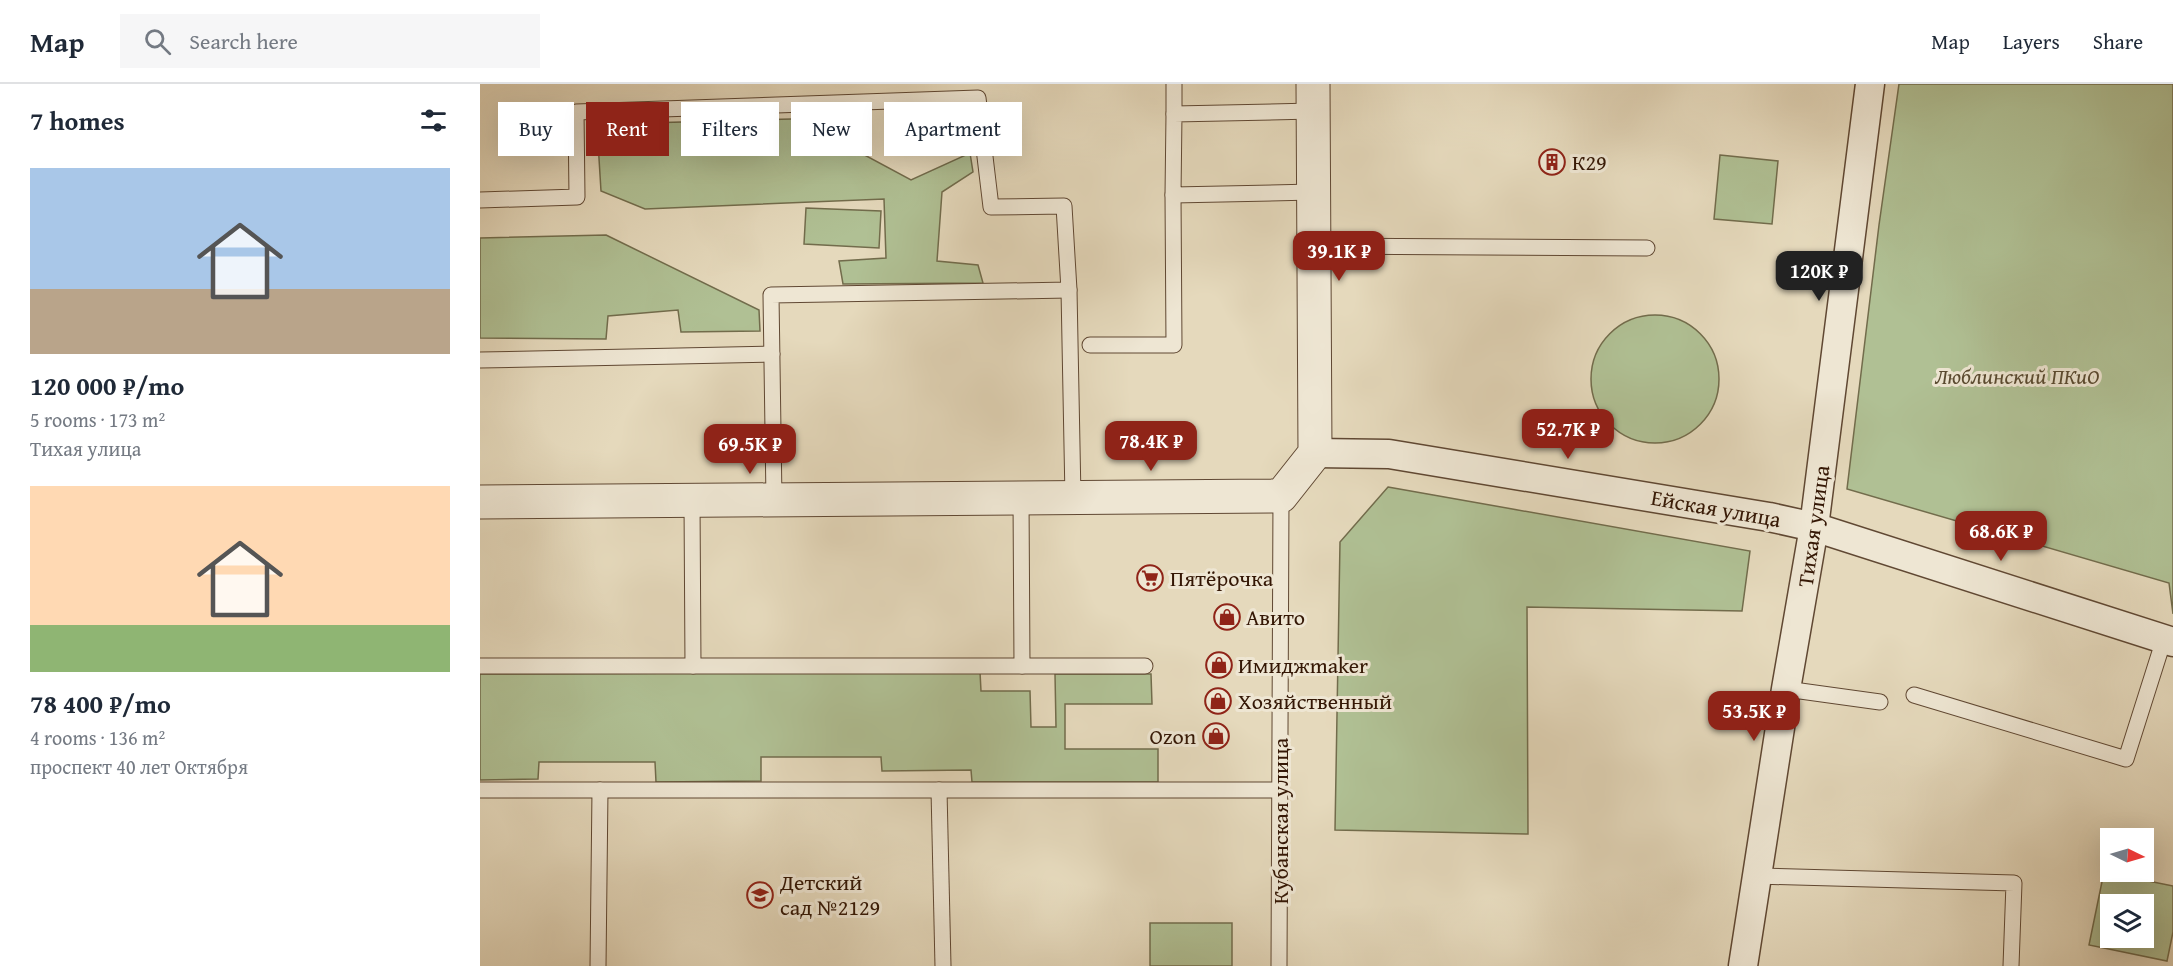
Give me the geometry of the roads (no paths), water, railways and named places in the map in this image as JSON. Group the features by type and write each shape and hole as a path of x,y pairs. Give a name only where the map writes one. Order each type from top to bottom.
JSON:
{"street":[{"name":"Тихая улица","path":"1743,966 1814,527 1870,84"},
{"path":"480,502 1281,496 1315,453 1313,98"},
{"name":"Ейская улица","path":"1315,453 1389,454 1758,515 1814,527 2168,640"}],"lane":[{"path":"1090,345 1174,345 1174,84"},
{"path":"480,200 577,197 576,111 978,98 992,207 1064,206 1069,290 1073,498"},
{"path":"1174,114 1313,98"},
{"path":"1173,195 1313,192"},
{"path":"1314,246 1647,248"},
{"path":"774,500 771,295 1069,290"},
{"path":"480,360 772,354"},
{"name":"Кубанская улица","path":"1279,966 1281,496"},
{"path":"1021,498 1022,666"},
{"path":"692,501 693,666"},
{"path":"1914,695 2126,759 2168,640"},
{"path":"480,666 1145,666"},
{"path":"1786,689 1880,702"},
{"path":"480,790 1280,790"},
{"path":"598,966 600,790"},
{"path":"939,790 943,966"},
{"path":"1757,876 2014,883 2011,966"}],"place":[{"name":"К29","path":"1552,162"},
{"name":"Пятёрочка","path":"1150,578"},
{"name":"Авито","path":"1227,617"},
{"name":"Имиджmaker","path":"1219,665"},
{"name":"Хозяйственный","path":"1218,701"},
{"name":"Ozon","path":"1216,736"},
{"name":"Детский сад №2129","path":"760,895"}],"park label":[{"name":"Люблинский ПКиО","path":"2017,376"}]}
